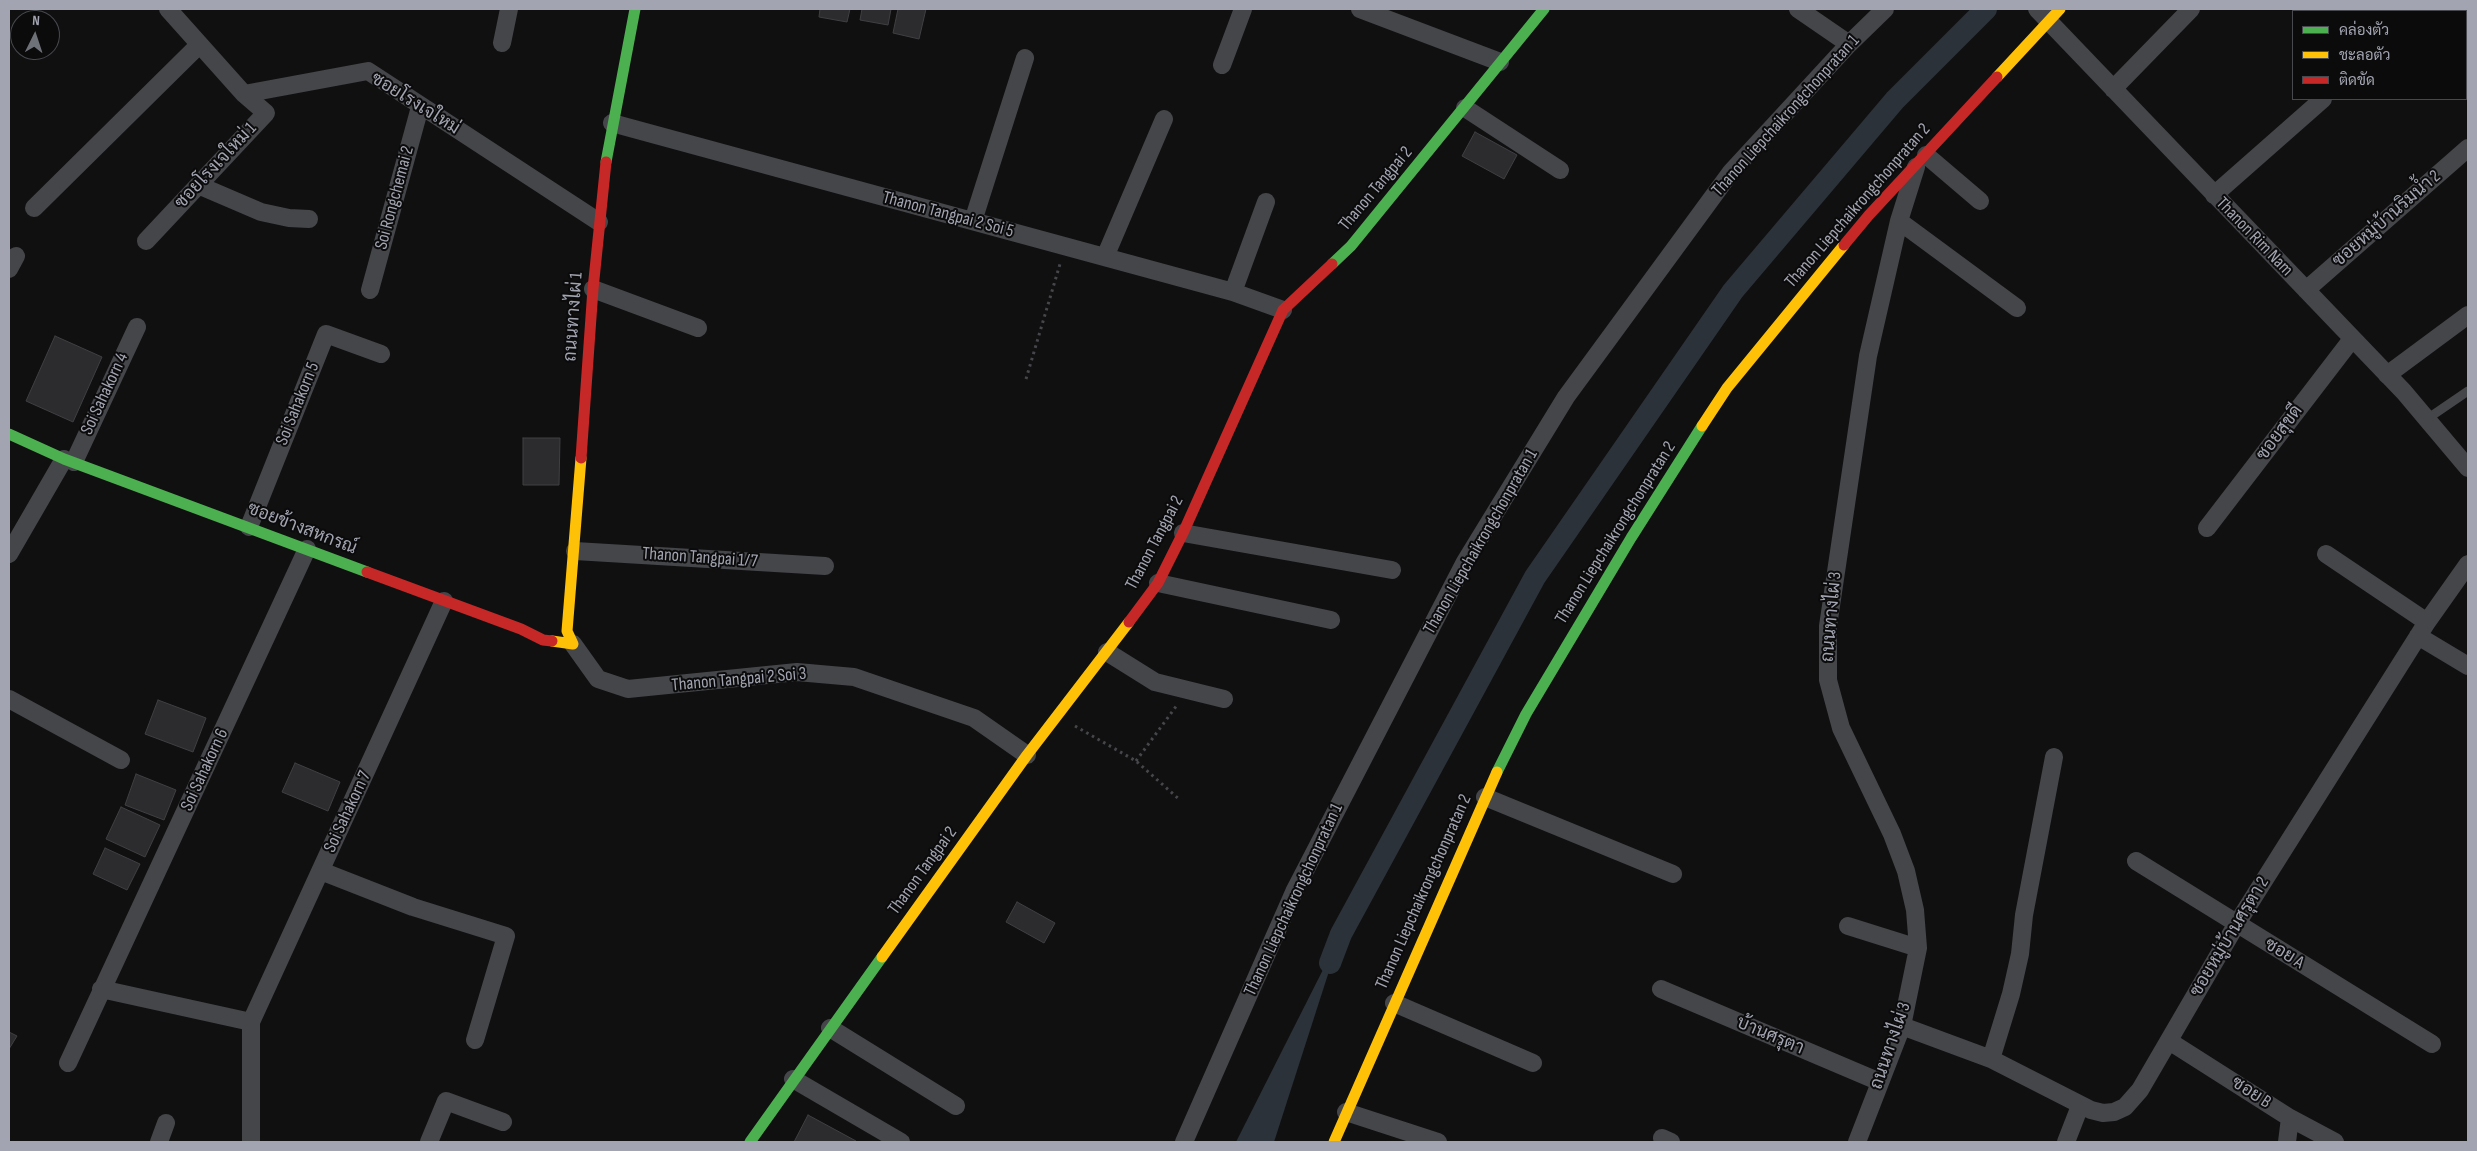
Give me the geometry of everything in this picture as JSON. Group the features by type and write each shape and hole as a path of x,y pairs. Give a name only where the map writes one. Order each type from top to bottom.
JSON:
{"street":[{"path":"168,9 198,45 244,94"},
{"path":"502,43 509,9"},
{"name":"ถนนทางไผ่ 1","path":"570,637 599,222 612,124 635,9"},
{"path":"1222,65 1243,9"},
{"path":"1360,9 1500,62"},
{"name":"Thanon Tangpai 2","path":"750,1142 793,1079 1027,756 1158,583 1183,533 1283,310 1351,246 1544,9"},
{"path":"1798,9 1849,44"},
{"name":"Thanon Liepchaikrongchonpratan 1","path":"1184,1142 1294,892 1466,562 1566,397 1725,180 1849,44 1885,9"},
{"path":"2114,89 2191,9"},
{"name":"Thanon Rim Nam","path":"2047,13 2114,89 2387,375 2468,468"},
{"name":"Thanon Liepchaikrongchonpratan 2","path":"1334,1142 1485,797 1526,714 1631,538 1727,388 1869,215 1921,159 2047,13"},
{"path":"34,208 198,45"},
{"path":"973,222 1025,58"},
{"name":"ซอยโรงเจใหม่","path":"244,94 368,71 599,222"},
{"name":"ซอยโรงเจใหม่ 1","path":"146,241 266,113 244,94"},
{"path":"2214,195 2322,100"},
{"name":"Soi Rongchemai 2","path":"370,290 420,106"},
{"path":"1465,108 1560,170"},
{"path":"1105,257 1164,119"},
{"name":"Thanon Tangpai 2 Soi 5","path":"612,124 1233,292 1283,310"},
{"name":"ซอยหมู่บ้านริมน้ำ 2","path":"2306,290 2468,148"},
{"path":"1921,159 1980,201"},
{"name":"ถนนทางไผ่ 3","path":"1857,1142 1902,1026 1918,948 1915,910 1906,871 1892,834 1841,728 1828,680 1828,626 1867,366 1899,221 1921,159"},
{"path":"198,185 261,212 289,218 309,219"},
{"path":"1233,292 1266,202"},
{"path":"1899,221 2017,308"},
{"path":"593,290 698,328"},
{"path":"2387,375 2468,315"},
{"name":"Soi Sahakorn 4","path":"9,554 69,460 136,327"},
{"name":"Soi Sahakorn 5","path":"249,527 326,334 382,354"},
{"name":"ซอยสุขดี","path":"2207,528 2352,339"},
{"name":"ซอยข้างสหกรณ์","path":"9,434 69,460 521,629 543,640 570,637"},
{"path":"1183,533 1392,570"},
{"name":"Soi Sahakorn 6","path":"68,1063 101,989 196,792 307,549"},
{"name":"Thanon Tangpai 1/7","path":"575,550 825,566"},
{"path":"2326,554 2468,666"},
{"name":"ซอยหมู่บ้านศรุตา 2","path":"1902,1026 1990,1059 2080,1106 2103,1113 2114,1112 2125,1107 2140,1090 2236,925 2422,629 2468,564"},
{"path":"1158,583 1331,620"},
{"name":"Soi Sahakorn 7","path":"251,1022 444,601"},
{"name":"Thanon Tangpai 2 Soi 3","path":"570,637 598,679 628,689 797,672 854,677 974,718 1027,756"},
{"path":"1107,652 1155,682 1224,699"},
{"path":"9,699 122,760"},
{"path":"1990,1059 2011,994 2020,954 2024,915 2054,757"},
{"path":"1485,797 1674,874"},
{"name":"ซอย A","path":"2136,861 2236,925 2432,1044"},
{"path":"321,871 413,907 506,936 475,1040"},
{"path":"1848,926 1918,948"},
{"path":"101,989 251,1022 251,1142"},
{"name":"บ้านศรุตา","path":"1661,989 1880,1082"},
{"path":"1394,1003 1533,1063"},
{"path":"830,1028 956,1106"},
{"name":"ซอย B","path":"2169,1041 2290,1118 2334,1142"},
{"path":"793,1079 901,1142"},
{"path":"429,1142 446,1101 504,1122"},
{"path":"2066,1142 2080,1106"},
{"path":"1346,1112 1438,1142"},
{"path":"2287,1142 2290,1118"},
{"path":"160,1142 166,1124"}],"lane":[{"path":"2427,419 2468,391"}],"path":[{"path":"1026,379 1065,246"},
{"path":"1136,761 1188,690"},
{"path":"1057,716 1136,761 1180,800"}],"shaded area":[{"path":"1341,934 1274,1142 1236,1142"}],"building":[{"path":"820,9 850,9 847,22 819,17"},
{"path":"862,9 891,9 888,25 860,20"},
{"path":"898,9 926,9 919,39 893,33"},
{"path":"1475,132 1517,155 1504,179 1462,156"},
{"path":"55,336 102,357 73,422 26,401"},
{"path":"523,438 560,438 559,485 523,485"},
{"path":"158,700 206,718 193,752 145,734"},
{"path":"295,763 340,782 328,811 282,792"},
{"path":"136,774 176,790 164,820 125,805"},
{"path":"121,807 160,825 145,857 106,839"},
{"path":"105,848 140,864 127,890 93,874"},
{"path":"1017,902 1055,923 1044,943 1006,922"},
{"path":"9,1032 17,1036 9,1049"},
{"path":"808,1115 856,1141 856,1142 794,1142"}],"waterway":[{"path":"1330,963 1341,934 1535,577 1733,291 1895,100 1986,9"}],"traffic: fast":[{"path":"606,162 635,9"},
{"path":"1332,264 1351,246 1544,9"},
{"path":"1497,772 1526,714 1631,538 1702,426"},
{"path":"9,434 64,459 367,572"},
{"path":"750,1142 882,957"}],"traffic: slow":[{"path":"1997,77 2060,9"},
{"path":"1702,426 1727,388 1844,245"},
{"path":"552,641 573,644 567,631 581,458"},
{"path":"882,957 1027,755 1129,622"},
{"path":"1334,1142 1497,772"}],"traffic: jam":[{"path":"1844,245 1869,215 1997,77"},
{"path":"581,458 593,289 606,162"},
{"path":"1129,622 1158,583 1183,533 1283,310 1332,264"},
{"path":"367,572 521,629 543,640 552,641"}]}
